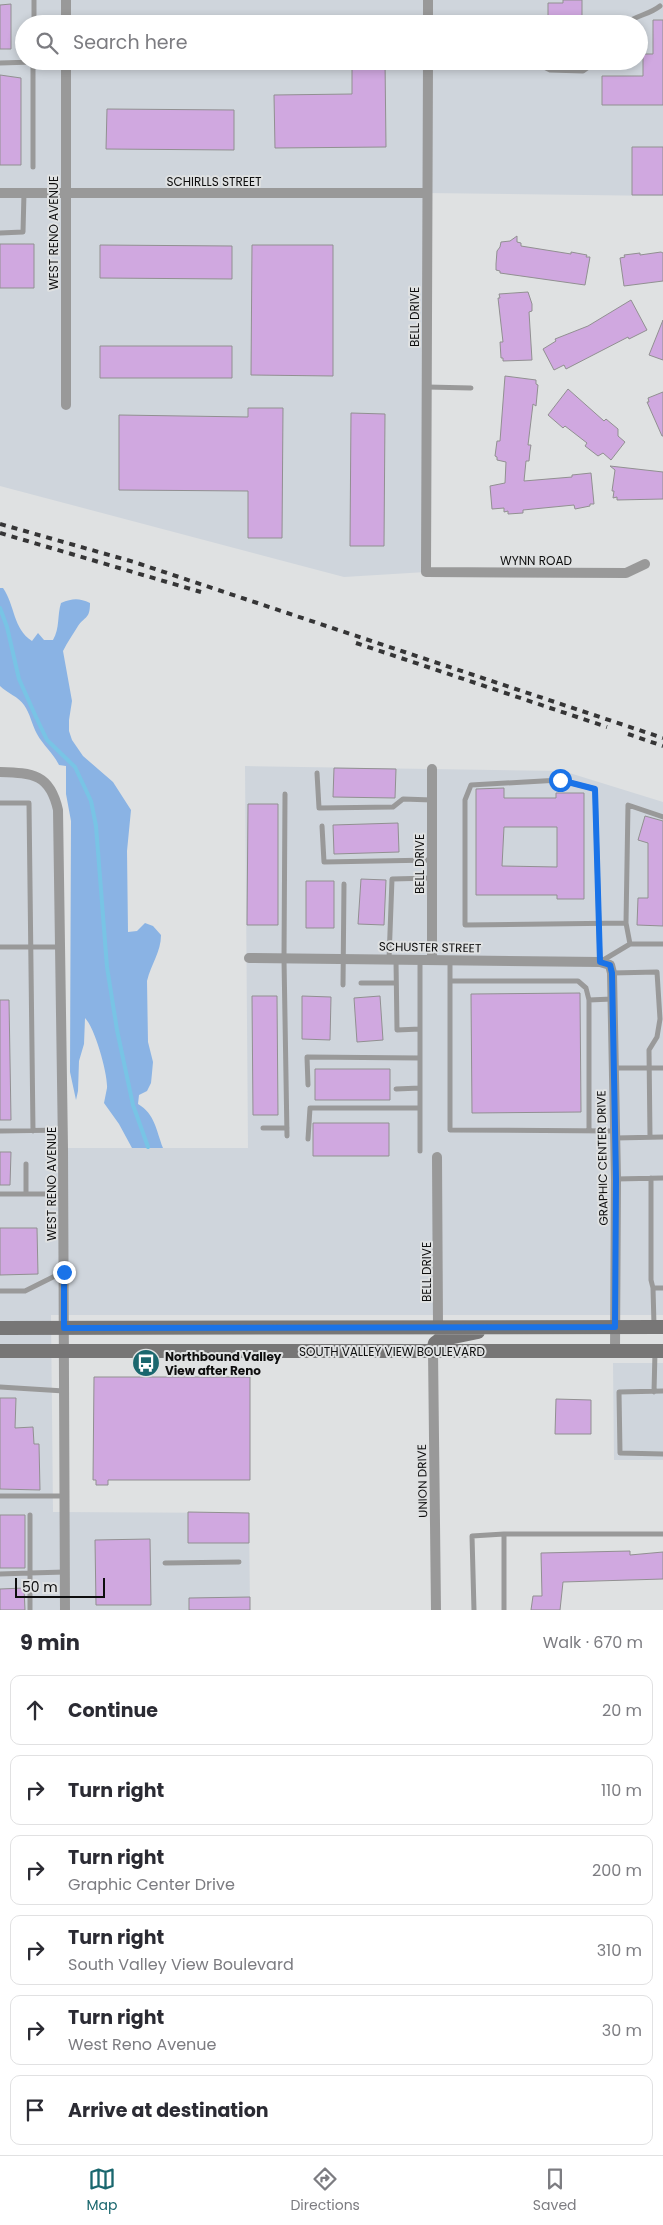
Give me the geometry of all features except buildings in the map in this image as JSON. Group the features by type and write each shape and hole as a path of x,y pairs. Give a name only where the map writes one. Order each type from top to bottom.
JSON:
{"main road":[{"path":"433,1351 435,1343 439,1340 498,1327"},
{"name":"SOUTH VALLEY VIEW BOULEVARD","path":"0,1328 658,1327"},
{"name":"SOUTH VALLEY VIEW BOULEVARD","path":"0,1351 659,1351"}],"street":[{"path":"66,0 66,15"},
{"path":"428,0 428,15"},
{"name":"WEST RENO AVENUE","path":"66,70 66,405"},
{"name":"BELL DRIVE","path":"426,572 428,70"},
{"name":"SCHIRLLS STREET","path":"0,193 427,193"},
{"name":"WYNN ROAD","path":"426,572 626,573 645,564"},
{"name":"BELL DRIVE","path":"432,769 432,960"},
{"name":"WEST RENO AVENUE","path":"0,772 35,775 44,780 52,789 58,810 64,1194 65,1610"},
{"name":"SCHUSTER STREET","path":"249,958 420,959 608,966"},
{"name":"GRAPHIC CENTER DRIVE","path":"608,966 612,999 614,1068 616,1179 615,1351"},
{"name":"BELL DRIVE","path":"437,1157 438,1327"},
{"name":"UNION DRIVE","path":"433,1351 436,1610"}],"lane":[{"path":"34,0 34,15"},
{"path":"644,15 652,13 660,6"},
{"path":"0,63 15,62"},
{"path":"33,70 33,167"},
{"path":"550,70 584,70"},
{"path":"0,233 22,232 24,193"},
{"path":"426,387 471,388"},
{"path":"317,773 319,808 394,807 403,799 432,800"},
{"path":"608,966 600,924 595,789 560,780 471,785 465,800 465,925 600,924 626,923"},
{"path":"285,794 284,958 287,1136"},
{"path":"0,803 29,803 33,1131"},
{"path":"630,944 626,923 628,805 663,817"},
{"path":"322,826 324,862 432,860"},
{"path":"420,1028 398,1030 396,984 392,959 392,879 432,878"},
{"path":"343,985 344,884"},
{"path":"608,966 630,944 663,944"},
{"path":"0,947 61,947"},
{"path":"420,959 420,1151"},
{"path":"450,960 450,1130 589,1131 663,1137"},
{"path":"608,966 657,972 660,1019 657,1037 649,1050 650,1137"},
{"path":"450,981 578,981 586,988 589,1000 589,1131"},
{"path":"361,983 396,984"},
{"path":"589,1000 612,999"},
{"path":"308,1085 307,1057 420,1058"},
{"path":"614,1068 663,1068"},
{"path":"396,1089 420,1088"},
{"path":"308,1139 310,1108 420,1108"},
{"path":"263,1128 287,1128"},
{"path":"0,1131 63,1130"},
{"path":"26,1164 26,1194"},
{"path":"651,1178 651,1280 658,1327"},
{"path":"616,1179 663,1178"},
{"path":"0,1194 64,1194"},
{"path":"0,1291 25,1291 64,1272"},
{"path":"653,1288 663,1288"},
{"path":"654,1392 659,1351"},
{"path":"0,1387 64,1391"},
{"path":"663,1391 618,1392 620,1453 663,1454"},
{"path":"0,1496 64,1496"},
{"path":"30,1516 30,1610"},
{"path":"474,1610 472,1536 504,1534 663,1534"},
{"path":"504,1534 504,1610"},
{"path":"164,1564 239,1562"},
{"path":"0,1574 65,1572"}],"shaded area":[{"path":"0,0 663,0 663,196 427,193 426,572 344,577 0,486"},
{"path":"0,588 3,588 7,595 21,630 32,641 38,633 44,640 53,640 57,631 61,603 76,599 90,603 88,615 78,626 63,651 72,701 69,731 72,740 83,756 113,782 131,810 127,851 128,932 137,931 145,923 153,926 161,935 161,941 147,981 148,1042 153,1062 151,1083 147,1091 139,1095 138,1104 152,1118 163,1148 132,1148 119,1124 104,1103 107,1081 103,1062 93,1031 85,1018 84,1044 79,1061 76,1100 70,1072 71,821 66,794 66,766 59,765 39,738 22,702 0,686"},
{"path":"245,766 563,771 663,802 663,1315 51,1315 53,1512 249,1513 250,1610 0,1610 0,772 35,775 56,800 64,1148 248,1148"},
{"path":"613,1363 663,1363 663,1460 614,1460"}],"waterway":[{"path":"0,608 7,627 19,679 36,717 47,740 75,767 91,801 96,826 107,967 117,1030 133,1105 148,1147"}],"railway":[{"path":"0,524 134,562 663,738"},
{"path":"0,533 201,592"},
{"path":"356,643 607,727"},
{"path":"628,734 663,746"}],"place":[{"name":"Northbound Valley View after Reno","path":"146,1363"}],"route":[{"path":"64,1272 64,1328 615,1327 616,1179 612,973 610,965 600,962 595,789 560,780"}]}
